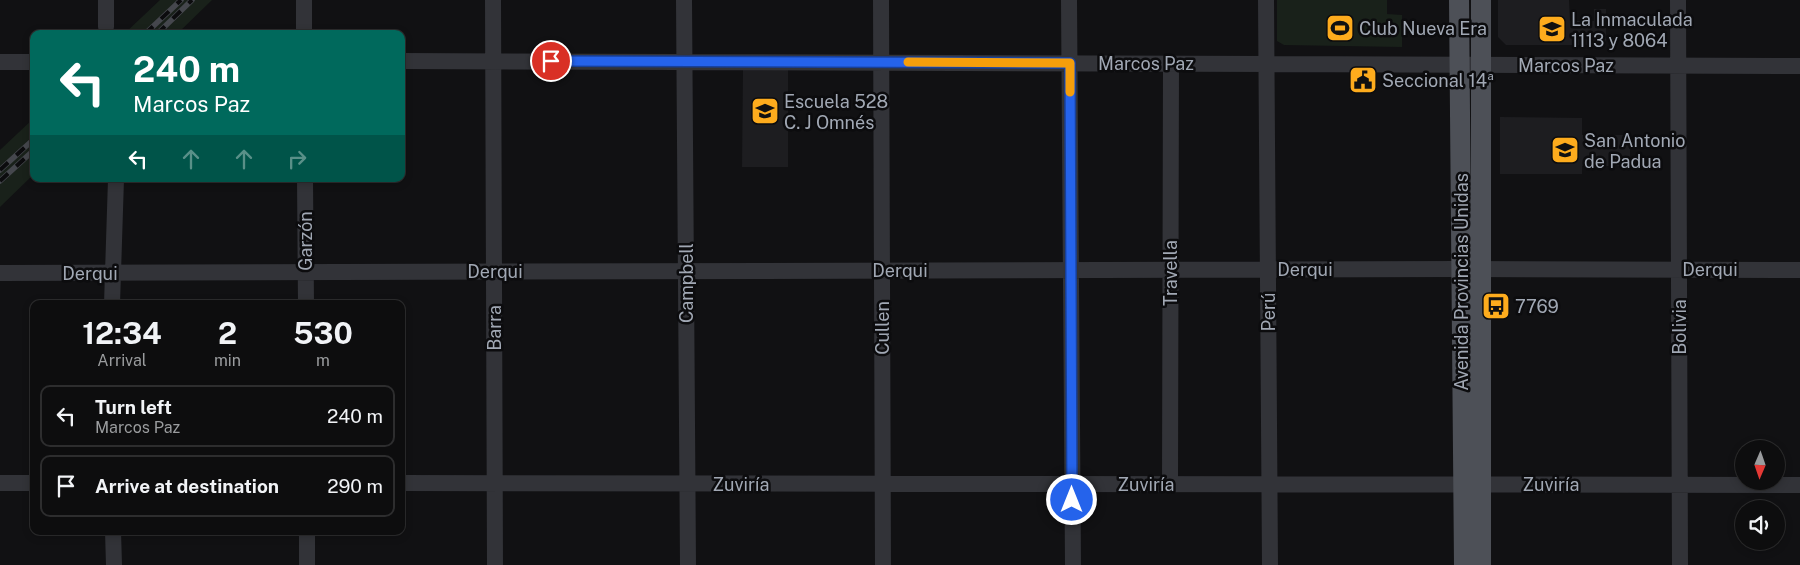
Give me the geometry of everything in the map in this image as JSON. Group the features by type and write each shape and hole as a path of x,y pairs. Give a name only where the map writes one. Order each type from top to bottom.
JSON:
{"main road":[{"name":"Avenida Provincias Unidas","path":"1458,0 1461,269 1472,484 1481,565"},
{"name":"Avenida Provincias Unidas","path":"1464,565 1472,484 1481,269 1481,0"}],"street":[{"path":"106,0 106,26"},
{"path":"304,0 304,30"},
{"name":"Barra","path":"494,0 495,565"},
{"name":"Campbell","path":"684,0 688,565"},
{"name":"Cullen","path":"881,0 883,565"},
{"path":"1070,0 1072,565"},
{"name":"Perú","path":"1266,0 1270,565"},
{"name":"Bolivia","path":"1678,0 1680,565"},
{"name":"Marcos Paz","path":"405,61 1800,66"},
{"path":"0,62 30,62"},
{"name":"Travella","path":"1170,484 1171,63"},
{"path":"112,300 116,182"},
{"name":"Garzón","path":"305,182 306,300"},
{"name":"Derqui","path":"0,273 1268,269 1800,270"},
{"path":"0,483 30,484"},
{"name":"Zuviría","path":"405,484 1800,485"},
{"path":"113,535 114,565"},
{"path":"307,535 307,565"}],"shaded area":[{"path":"160,0 212,0 181,30 128,30"},
{"name":"Club Nueva Era","path":"1277,0 1387,0 1387,14 1402,15 1402,47 1284,45 1277,41"},
{"name":"La Inmaculada 1113 y 8064","path":"1498,0 1569,0 1570,21 1594,21 1594,9 1606,9 1606,45 1506,45 1498,37"},
{"name":"Escuela 528 C. J Omnés","path":"743,69 788,69 788,167 742,167"},
{"name":"San Antonio de Padua","path":"1500,117 1582,118 1582,135 1630,135 1630,166 1582,166 1582,174 1500,174"},
{"path":"30,122 30,178 0,207 0,150"}],"railway":[{"path":"149,30 181,0"},
{"path":"161,30 192,0"},
{"path":"0,170 30,143"},
{"path":"0,181 30,154"}],"slow traffic":[{"path":"908,62 1070,63 1070,92"}],"place":[{"name":"Club Nueva Era","path":"1340,28"},
{"name":"La Inmaculada 1113 y 8064","path":"1552,29"},
{"name":"Seccional 14ª","path":"1363,80"},
{"name":"Escuela 528 C. J Omnés","path":"765,111"},
{"name":"San Antonio de Padua","path":"1565,150"},
{"name":"7769","path":"1496,306"}],"route":[{"path":"551,61 1070,63 1072,500"}]}
